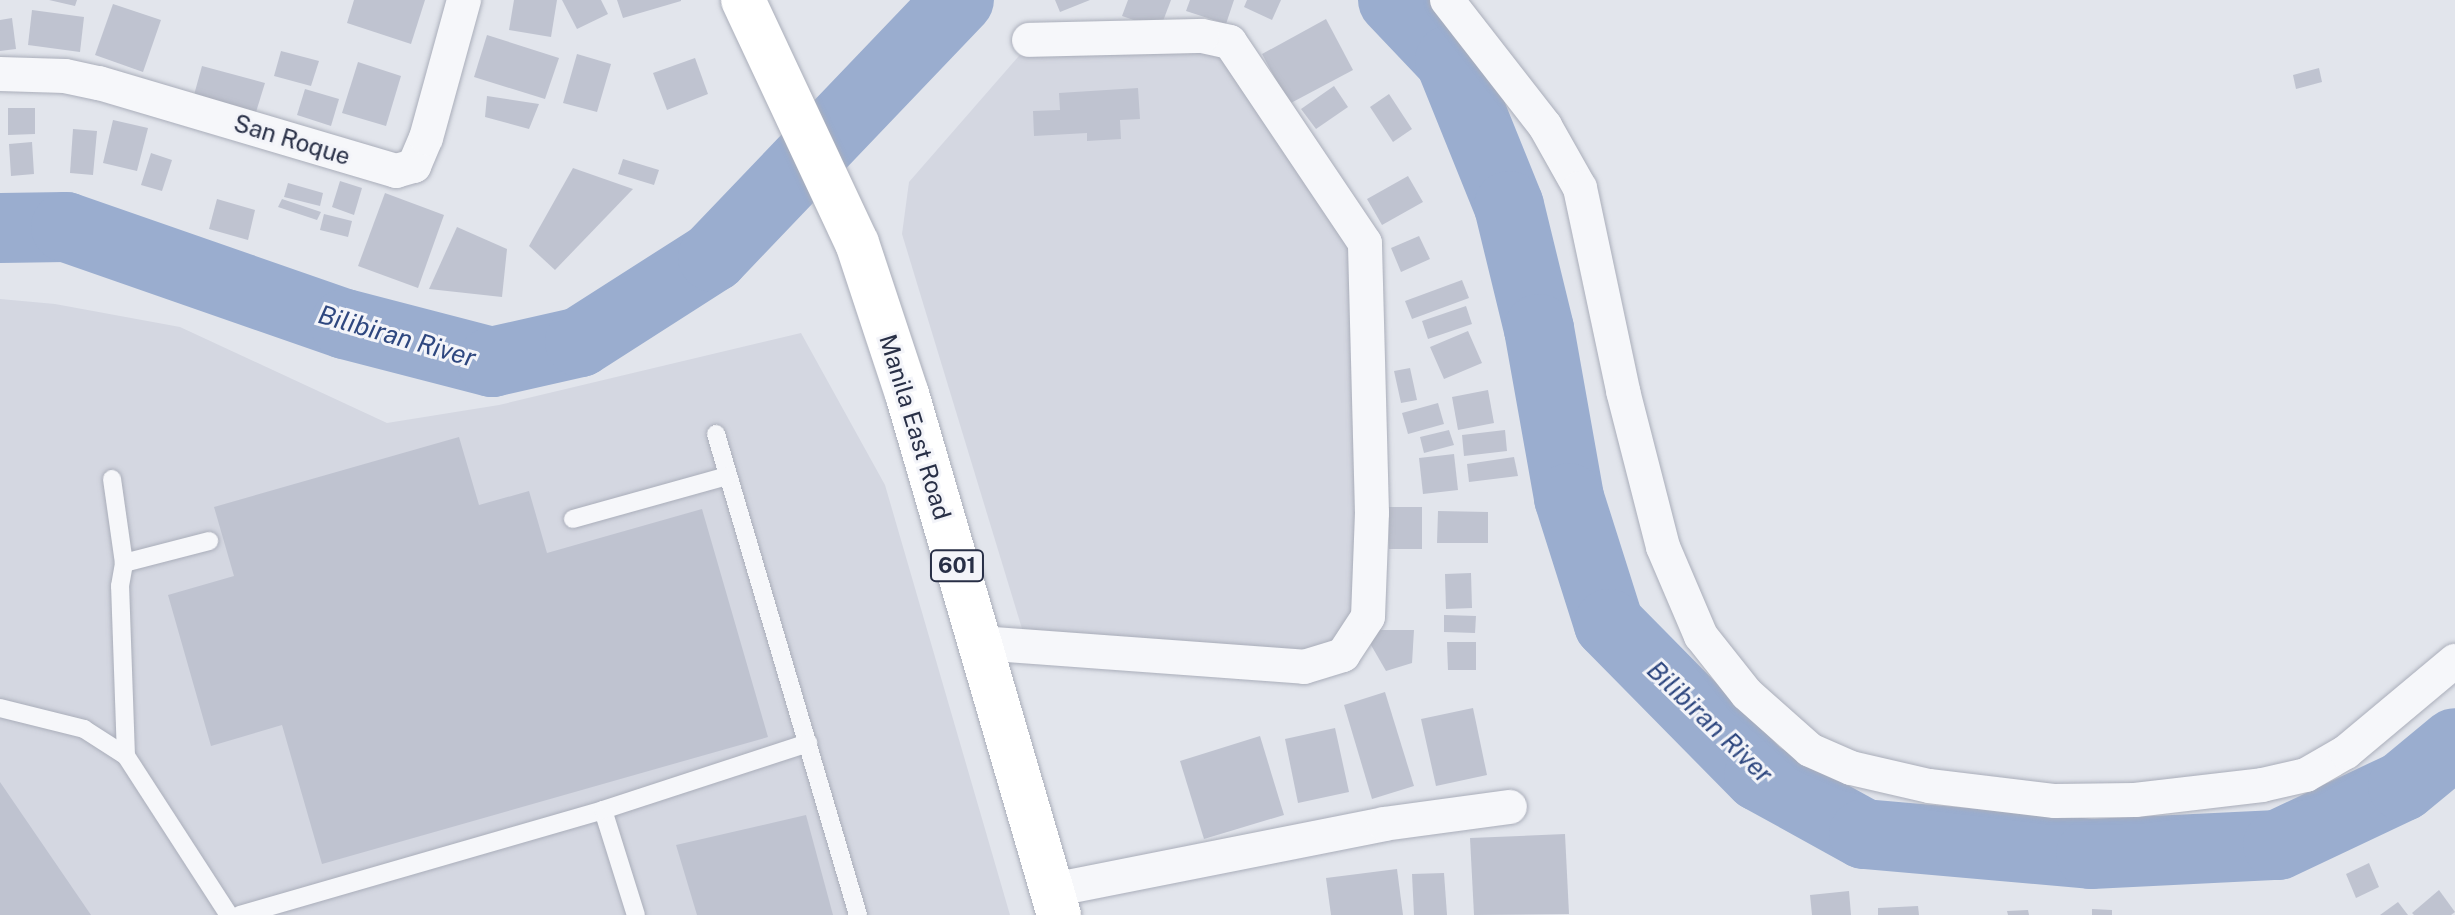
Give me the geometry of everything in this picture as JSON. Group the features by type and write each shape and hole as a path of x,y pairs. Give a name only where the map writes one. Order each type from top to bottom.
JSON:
{"main road":[{"name":"Manila East Road","path":"747,10 857,243 907,394 1056,903"}],"street":[{"name":"San Roque","path":"0,74 65,76 99,83 396,171 414,166 426,138 464,0"},
{"path":"1447,0 1545,126 1580,188 1623,391 1663,547 1701,636 1747,694 1810,750 1851,768 1929,786 2055,801 2135,800 2262,785 2306,775 2346,752 2455,661"},
{"path":"980,643 1304,667 1343,655 1368,617 1372,485 1365,243 1230,42 1202,36 1029,40"},
{"path":"1056,903 1384,824 1510,807"}],"lane":[{"path":"716,434 858,915"},
{"path":"573,519 727,476"},
{"path":"112,479 124,563 120,586 126,756"},
{"path":"124,563 209,541"},
{"path":"0,708 84,729 126,756 229,915"},
{"path":"240,915 603,810 808,743"},
{"path":"603,810 636,915"}],"shaded area":[{"path":"1025,49 1217,51 1350,245 1356,608 1338,643 1296,655 1023,632 902,234 909,182"},
{"path":"0,299 55,304 180,327 387,423 499,405 801,333 885,485 1010,915 0,915"}],"building":[{"path":"49,0 77,0 75,6"},
{"path":"354,0 425,0 411,44 347,23"},
{"path":"514,0 557,0 551,37 509,30"},
{"path":"562,0 601,0 608,14 577,29"},
{"path":"617,0 681,0 681,1 623,18"},
{"path":"1055,0 1090,0 1060,12"},
{"path":"1128,0 1171,0 1160,29 1122,16"},
{"path":"1190,0 1234,0 1226,24 1186,11"},
{"path":"1247,0 1281,0 1272,20 1244,7"},
{"path":"113,4 161,20 143,72 95,55"},
{"path":"32,10 84,17 80,52 28,45"},
{"path":"12,18 16,49 0,51 0,20"},
{"path":"1326,19 1353,70 1289,104 1262,54"},
{"path":"487,35 559,58 545,99 474,77"},
{"path":"281,51 319,61 311,86 274,76"},
{"path":"577,54 611,64 597,112 563,103"},
{"path":"695,58 708,94 667,110 653,73"},
{"path":"358,62 401,76 386,126 342,113"},
{"path":"202,66 265,83 256,112 194,95"},
{"path":"2319,68 2322,82 2296,89 2293,75"},
{"path":"1334,86 1348,107 1316,129 1301,109"},
{"path":"1138,88 1140,119 1120,120 1121,139 1087,141 1087,133 1034,136 1033,111 1060,110 1059,93"},
{"path":"305,89 339,99 331,126 297,115"},
{"path":"1389,94 1412,129 1393,142 1370,107"},
{"path":"487,96 539,104 529,129 485,117"},
{"path":"8,108 35,108 35,134 8,135"},
{"path":"113,120 148,128 137,171 103,163"},
{"path":"73,129 97,131 93,175 70,173"},
{"path":"32,142 34,174 11,176 9,144"},
{"path":"151,153 172,160 162,191 141,185"},
{"path":"623,159 659,170 654,185 618,174"},
{"path":"573,168 633,189 555,270 529,246"},
{"path":"1408,176 1423,202 1382,225 1367,199"},
{"path":"340,181 362,188 354,215 332,207"},
{"path":"288,183 323,193 320,206 284,197"},
{"path":"385,193 444,215 418,288 358,266"},
{"path":"217,199 255,210 248,240 209,229"},
{"path":"282,199 321,212 317,220 278,207"},
{"path":"324,214 352,221 348,237 320,230"},
{"path":"457,227 507,249 502,297 429,289"},
{"path":"1419,236 1430,259 1401,272 1391,248"},
{"path":"1462,280 1469,298 1412,319 1405,301"},
{"path":"1466,306 1472,324 1428,339 1422,321"},
{"path":"1468,331 1482,363 1444,379 1430,347"},
{"path":"1410,368 1417,400 1401,403 1394,371"},
{"path":"1488,390 1494,423 1458,430 1452,397"},
{"path":"1438,403 1444,424 1408,434 1402,413"},
{"path":"1449,430 1454,445 1424,453 1420,437"},
{"path":"1505,430 1507,451 1464,456 1462,435"},
{"path":"459,437 479,505 529,491 547,553 702,509 768,737 322,864 282,725 211,746 168,595 234,576 214,507"},
{"path":"1454,454 1458,490 1423,494 1419,458"},
{"path":"1514,457 1518,476 1469,482 1467,464"},
{"path":"1388,507 1422,507 1422,549 1389,549"},
{"path":"1438,511 1488,512 1488,543 1437,543"},
{"path":"1471,573 1472,608 1446,609 1445,574"},
{"path":"1444,615 1476,616 1475,633 1444,632"},
{"path":"1370,630 1414,630 1412,663 1386,671 1371,645"},
{"path":"1447,642 1476,642 1476,670 1448,670"},
{"path":"1385,692 1414,786 1372,799 1344,705"},
{"path":"1473,708 1487,775 1436,786 1421,719"},
{"path":"1335,728 1349,792 1298,803 1285,739"},
{"path":"1260,736 1284,815 1204,839 1180,761"},
{"path":"0,782 91,915 0,915"},
{"path":"806,815 833,915 697,915 676,845"},
{"path":"1565,834 1569,914 1474,915 1470,838"},
{"path":"2369,863 2379,887 2356,898 2346,874"},
{"path":"1397,869 1403,915 1331,915 1326,878"},
{"path":"1444,873 1447,915 1414,915 1412,874"},
{"path":"2439,890 2455,912 2451,915 2412,913"},
{"path":"1849,891 1851,915 1812,915 1810,895"},
{"path":"2398,902 2408,915 2380,915"},
{"path":"1918,906 1919,915 1878,915 1878,908"},
{"path":"2092,909 2112,910 2112,915 2092,915"},
{"path":"2028,910 2029,915 2008,915 2007,911"}],"waterway":[{"name":"Bilibiran River","path":"0,228 66,227 345,324 492,362 580,342 713,257 959,0"},
{"name":"Bilibiran River","path":"1393,0 1450,60 1509,206 1539,329 1569,498 1609,624 1759,776 1864,834 2091,854 2278,845 2403,786 2455,743"}]}
